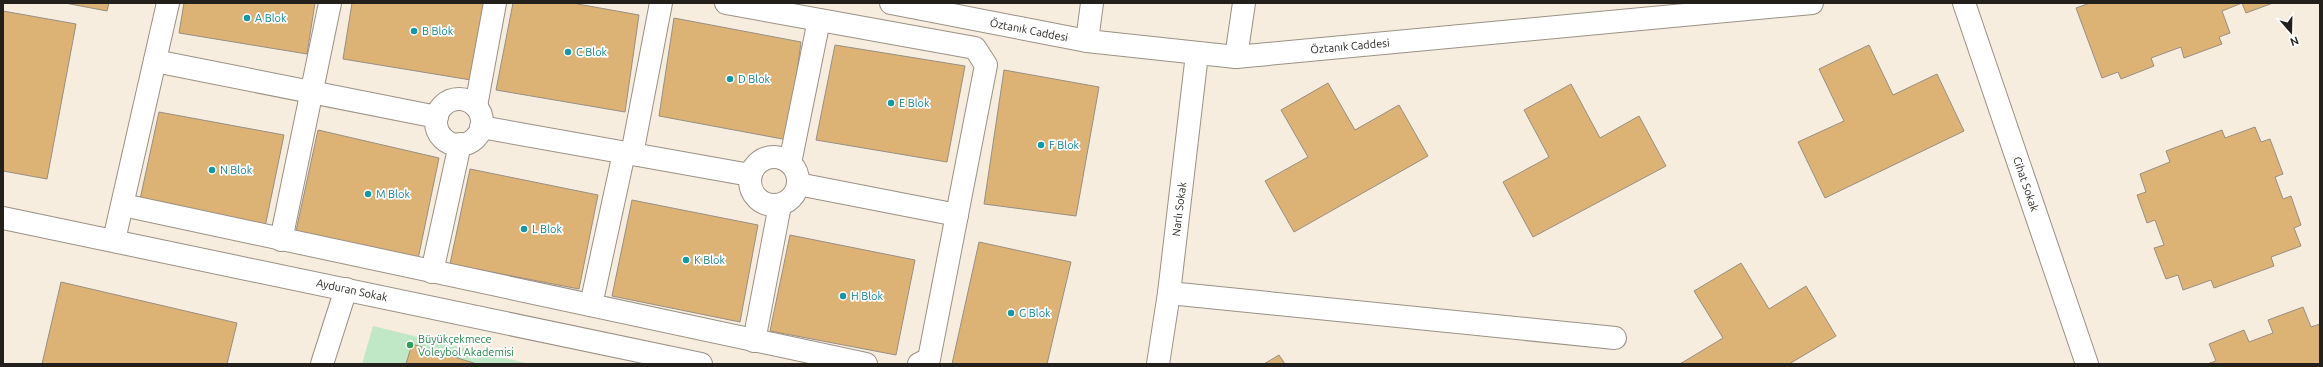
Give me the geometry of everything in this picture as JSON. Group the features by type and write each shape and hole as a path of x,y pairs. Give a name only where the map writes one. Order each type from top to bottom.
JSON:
{"street":[{"path":"114,240 168,3"},
{"path":"281,240 330,3"},
{"path":"476,106 495,3"},
{"path":"591,305 628,154 661,3"},
{"path":"726,3 975,48 986,66 929,359 919,364"},
{"name":"Öztanık Caddesi","path":"891,3 1087,41 1236,57 1812,3"},
{"path":"1087,41 1092,3"},
{"path":"1236,57 1244,3"},
{"name":"Cihat Sokak","path":"1964,3 2087,364"},
{"path":"790,164 819,20"},
{"name":"Narlı Sokak","path":"1158,364 1169,293 1197,54"},
{"path":"155,61 437,117"},
{"path":"454,100 469,101 476,106 482,120 481,127 473,140 460,144 452,144 441,135 437,129 437,117 441,108 454,100"},
{"path":"481,127 750,175"},
{"path":"432,272 460,144"},
{"path":"780,157 790,164 796,172 798,184 794,195 780,204 764,203 757,198 752,191 750,175 758,162 765,158 780,157"},
{"path":"798,184 957,215"},
{"path":"754,341 780,204"},
{"path":"123,205 866,364"},
{"name":"Ayduran Sokak","path":"3,218 346,289 668,360 701,364"},
{"path":"322,364 346,289"},
{"path":"1169,293 1615,338"}],"green space":[{"name":"Büyükçekmece Voleybol Akademisi","path":"373,326 530,364 362,364"}],"building":[{"path":"65,3 109,3 107,11"},
{"name":"A Blok","path":"184,3 315,3 307,54 179,33"},
{"name":"B Blok","path":"352,3 485,3 471,80 343,59"},
{"name":"C Blok","path":"513,3 572,3 639,15 625,112 496,90"},
{"path":"2090,3 2242,3 2222,11 2230,33 2219,37 2222,44 2184,58 2181,47 2151,58 2154,66 2121,79 2118,72 2102,78 2076,8"},
{"path":"2242,3 2273,3 2246,13"},
{"path":"3,11 76,24 47,179 3,171"},
{"name":"D Blok","path":"674,18 801,42 788,140 659,116"},
{"name":"E Blok","path":"835,45 965,66 947,162 816,140"},
{"path":"1869,45 1893,95 1937,74 1964,131 1825,198 1798,142 1844,121 1819,69"},
{"name":"F Blok","path":"1004,70 1099,87 1076,216 984,204"},
{"path":"1328,83 1355,130 1399,105 1428,156 1294,232 1265,181 1308,157 1281,110"},
{"path":"1571,84 1600,138 1639,116 1666,166 1533,237 1503,182 1549,157 1524,110"},
{"name":"N Blok","path":"159,112 284,135 264,232 139,204"},
{"path":"2255,127 2261,142 2270,139 2283,174 2275,177 2283,199 2291,196 2301,225 2294,228 2301,246 2271,257 2274,266 2214,288 2211,280 2183,290 2178,275 2166,279 2154,248 2164,245 2155,220 2147,223 2137,195 2146,192 2140,174 2170,162 2166,151 2222,130 2225,138"},
{"name":"M Blok","path":"318,130 439,158 418,259 296,231"},
{"name":"L Blok","path":"470,169 598,195 579,289 450,264"},
{"name":"K Blok","path":"632,200 758,225 740,322 612,296"},
{"name":"H Blok","path":"790,235 915,260 896,355 770,331"},
{"name":"G Blok","path":"979,242 1071,262 1047,364 952,364"},
{"path":"1741,263 1769,309 1806,286 1836,336 1789,364 1680,364 1723,338 1694,291"},
{"path":"61,282 237,323 227,364 42,364"},
{"path":"2303,307 2311,327 2320,324 2320,364 2207,364 2216,361 2209,344 2244,330 2249,342 2273,333 2268,320"},
{"path":"412,344 477,364 406,364"},
{"path":"1279,355 1285,364 1264,364"}],"place":[{"name":"A Blok","path":"247,18"},
{"name":"B Blok","path":"414,31"},
{"name":"C Blok","path":"568,52"},
{"name":"D Blok","path":"730,79"},
{"name":"E Blok","path":"891,103"},
{"name":"F Blok","path":"1041,145"},
{"name":"N Blok","path":"212,170"},
{"name":"M Blok","path":"368,194"},
{"name":"L Blok","path":"524,229"},
{"name":"K Blok","path":"686,260"},
{"name":"H Blok","path":"843,296"},
{"name":"G Blok","path":"1011,313"},
{"name":"Büyükçekmece Voleybol Akademisi","path":"410,345"}]}
